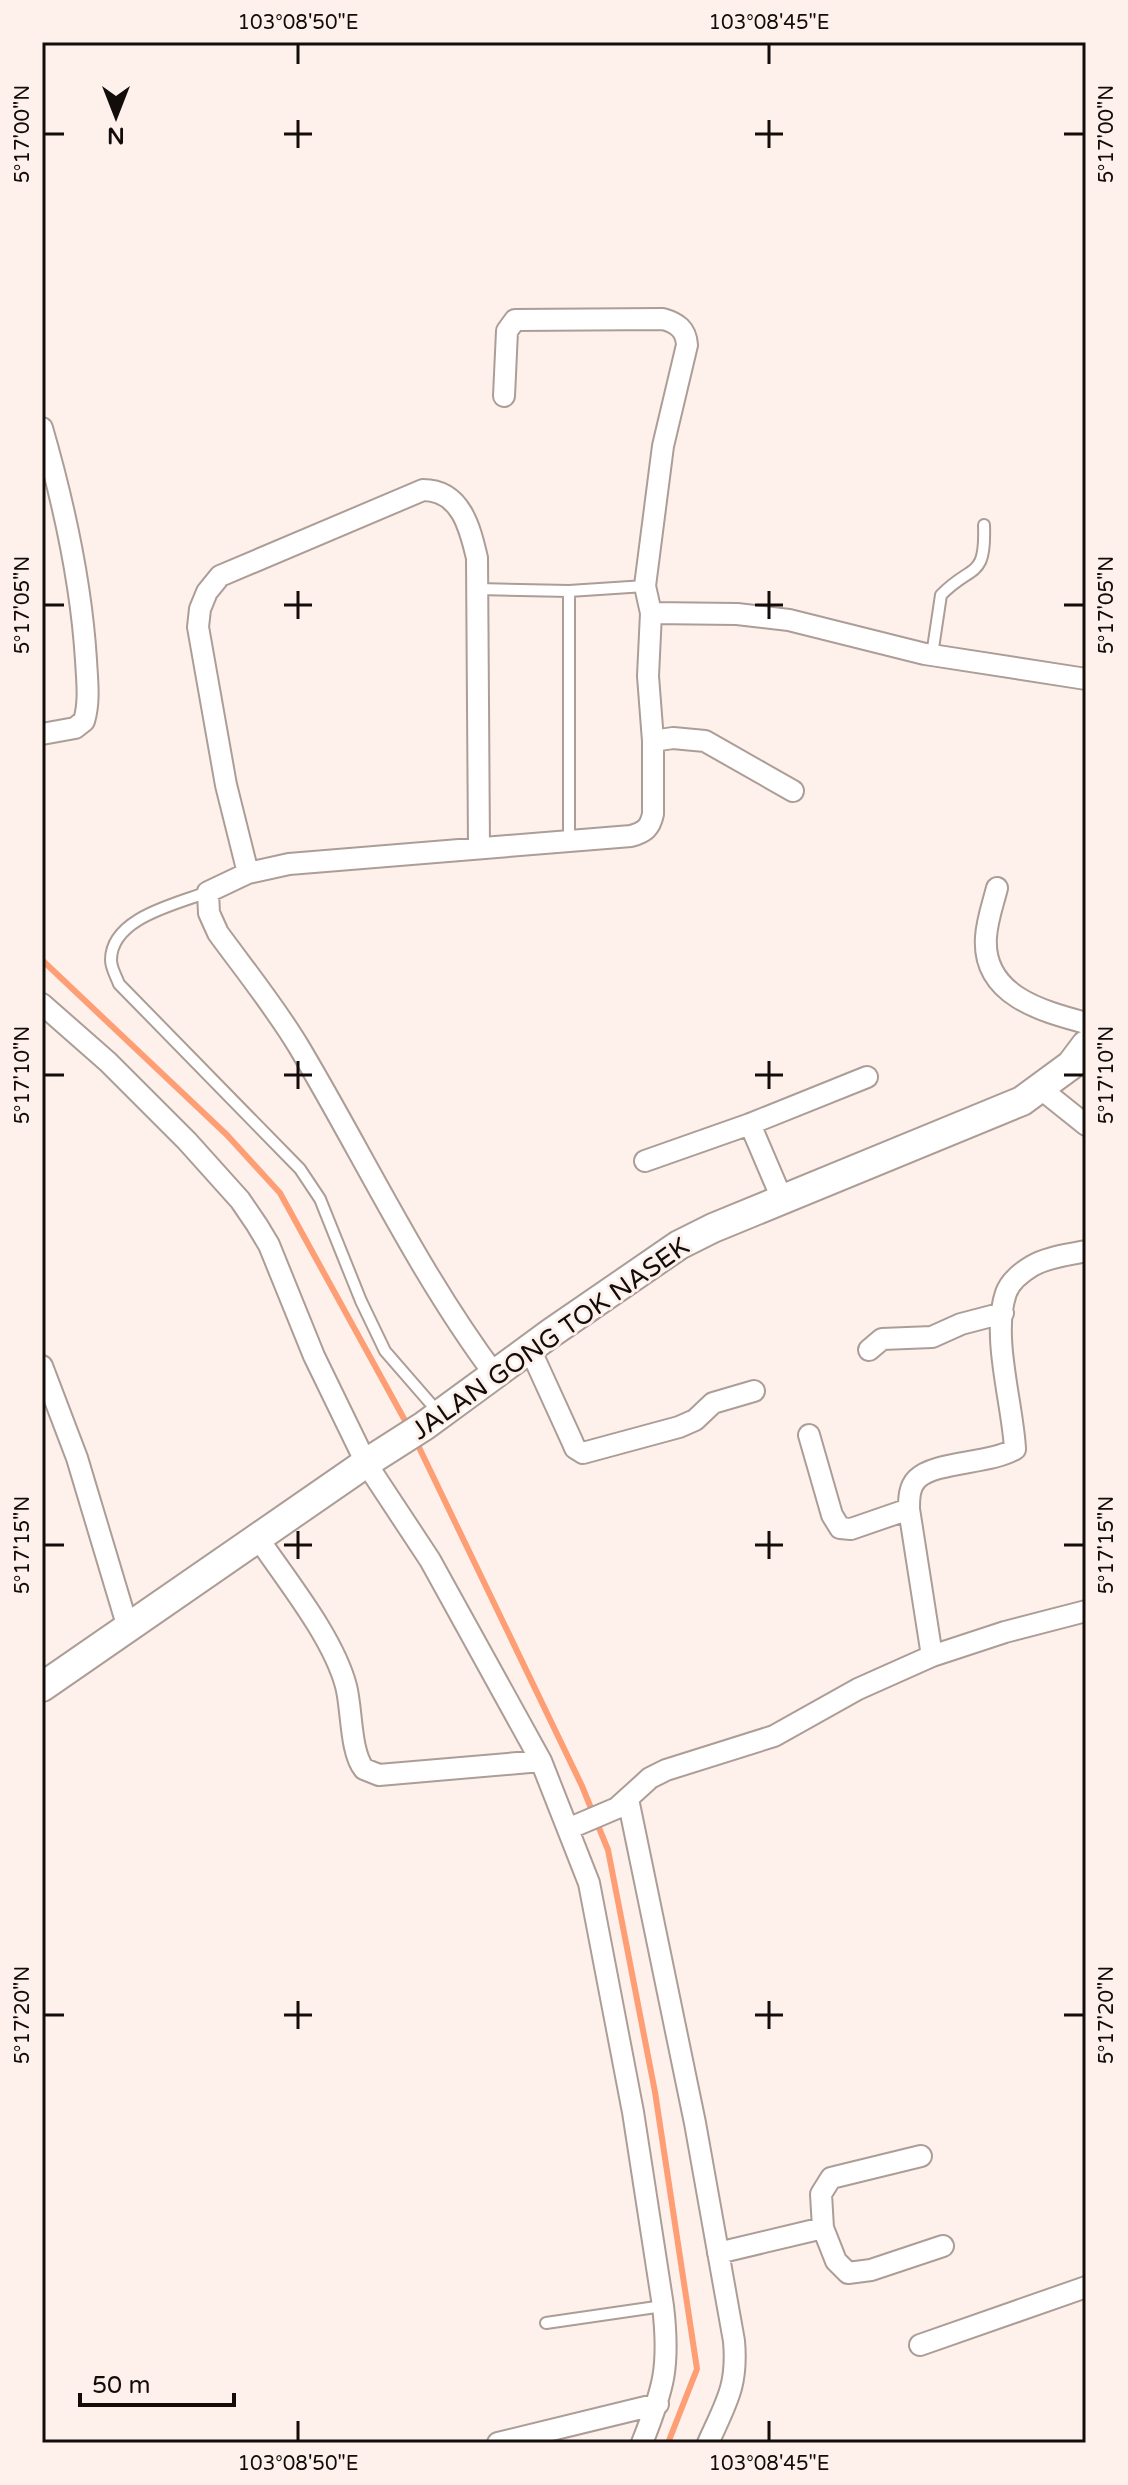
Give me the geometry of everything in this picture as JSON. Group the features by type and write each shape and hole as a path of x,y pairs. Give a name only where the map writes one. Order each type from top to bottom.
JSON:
{"main road":[{"name":"JALAN GONG TOK NASEK","path":"42,1687 432,1420 679,1245 782,1199 1022,1101 1071,1065 1086,1045"}],"street":[{"path":"495,1375 460,1328 405,1237 298,1045 218,933 209,913 208,892 248,873 289,864 631,836 651,826 653,741 648,676 651,613 645,586 663,446 687,345 682,328 663,319 515,320 507,331 504,396"},
{"path":"42,734 75,728 84,721 88,699 84,624 75,560 43,437"},
{"path":"248,873 226,785 198,627 200,609 207,592 220,576 423,490 435,490 458,506 477,558 479,848"},
{"path":"651,613 737,614 789,620 932,655 1086,679"},
{"path":"653,741 673,738 705,741 793,791"},
{"path":"997,888 986,939 987,956 996,978 1029,1006 1086,1023"},
{"path":"42,1004 108,1062 187,1141 240,1200 269,1245 314,1356 541,1761 573,1827 589,1883 633,2112 663,2306 666,2366 658,2404 642,2443"},
{"path":"645,1161 750,1124 867,1077"},
{"path":"1041,1089 1086,1125"},
{"path":"750,1124 782,1199"},
{"path":"932,1656 909,1509 911,1487 918,1477 1015,1449 1005,1388 1003,1313 1006,1292 1021,1274 1045,1260 1086,1251"},
{"path":"869,1350 882,1339 932,1337 972,1320 1003,1313"},
{"path":"530,1349 575,1448 583,1453 679,1427 695,1420 713,1403 754,1391"},
{"path":"42,1366 77,1458 128,1628"},
{"path":"809,1435 832,1515 840,1528 851,1529 909,1509"},
{"path":"258,1538 333,1652 345,1685 356,1753 364,1769 379,1775 466,1765 541,1761"},
{"path":"573,1827 622,1804 650,1778 666,1770 774,1736 858,1689 932,1656 1005,1632 1086,1611"},
{"path":"622,1804 695,2123 736,2364 729,2399 708,2443"},
{"path":"921,2156 831,2178 821,2194 823,2228 836,2261 848,2273 871,2270 943,2246"},
{"path":"718,2253 823,2228"},
{"path":"920,2345 1086,2287"},
{"path":"498,2443 658,2404"}],"lane":[{"path":"932,655 941,595 980,565 984,554 984,525"},
{"path":"478,589 569,591 645,586"},
{"path":"569,591 569,841"},
{"path":"208,892 126,926 113,944 111,963 119,984 300,1169 320,1199 361,1301 385,1351 432,1420"},
{"path":"546,2323 663,2306"}],"waterway":[{"path":"42,960 227,1135 280,1193 408,1426"},
{"path":"415,1439 582,1786 608,1850 655,2092 697,2369 668,2443"}]}
